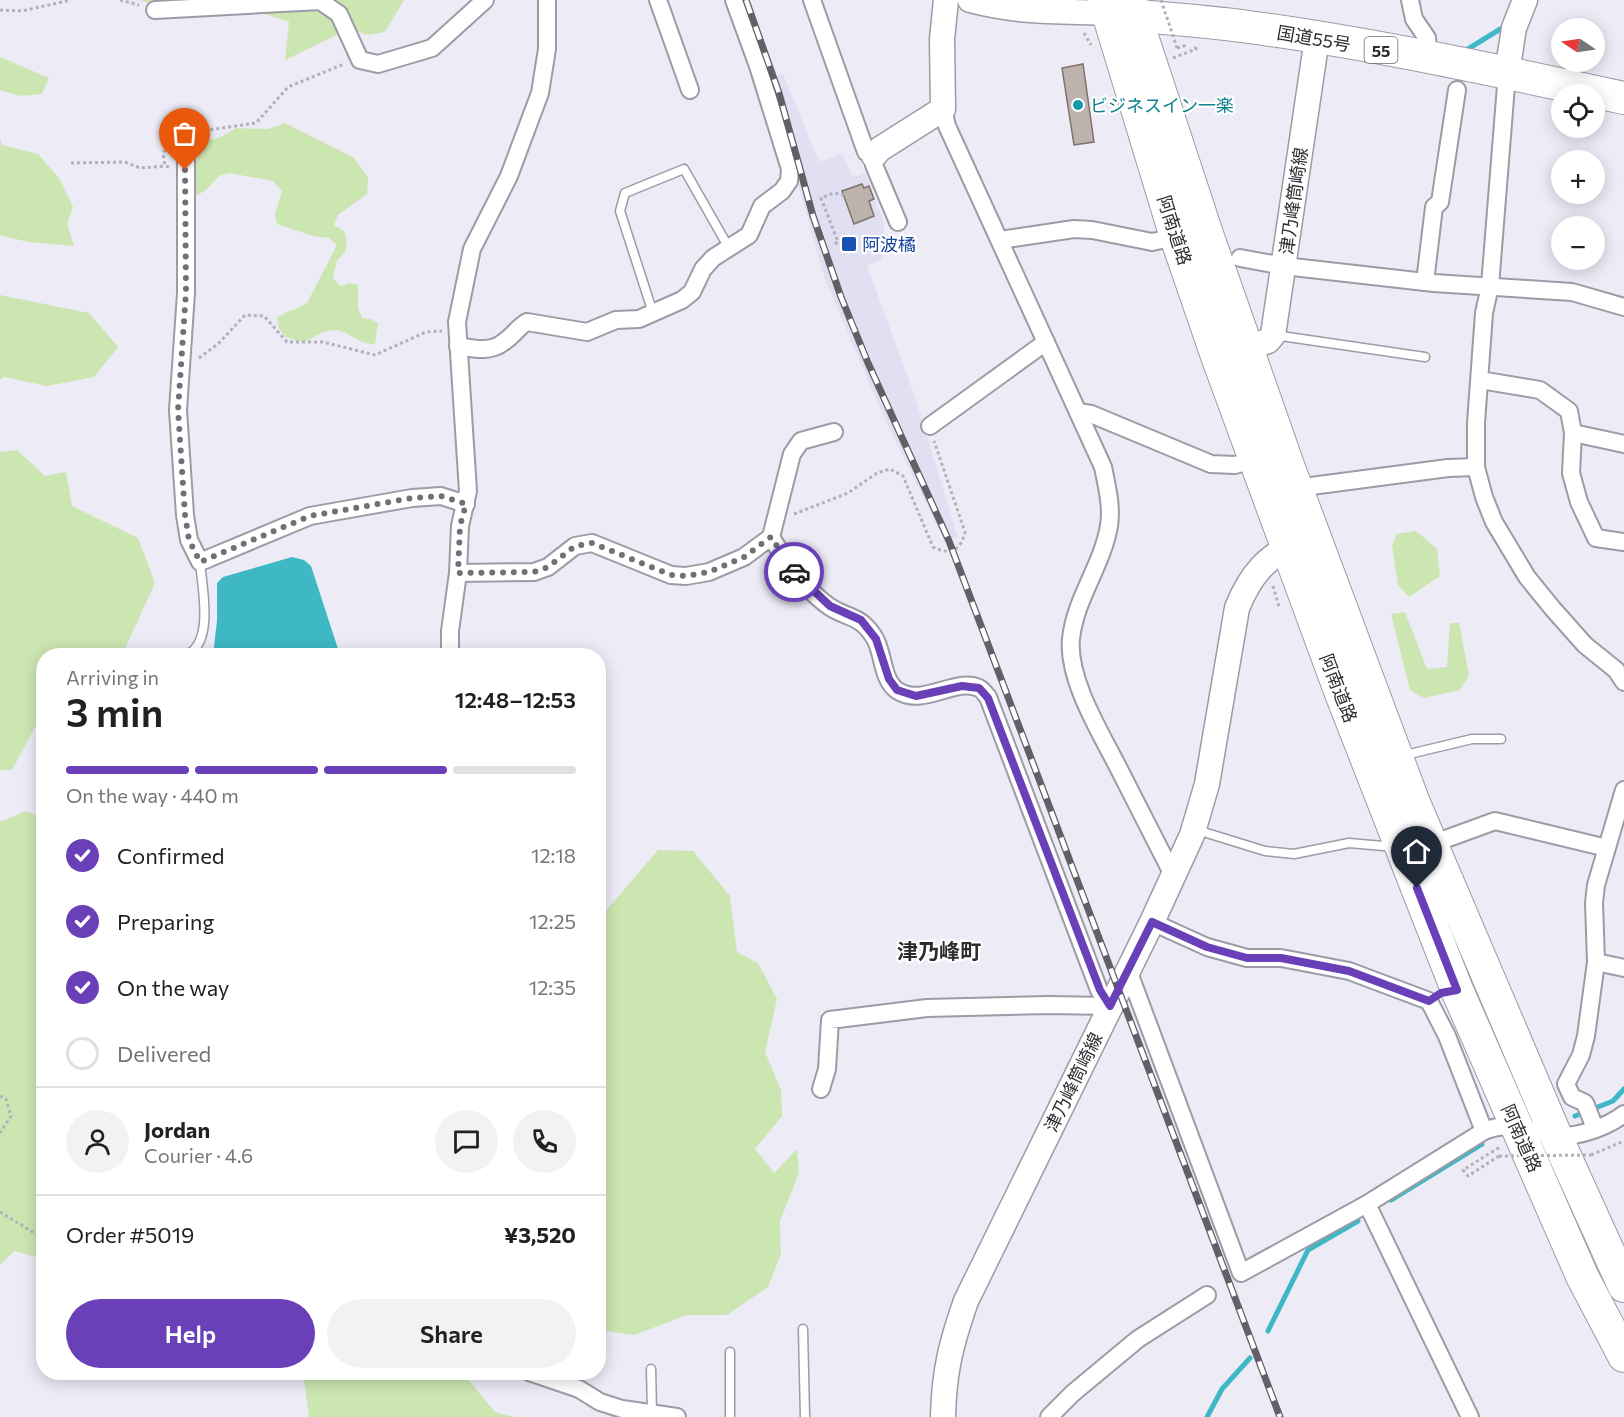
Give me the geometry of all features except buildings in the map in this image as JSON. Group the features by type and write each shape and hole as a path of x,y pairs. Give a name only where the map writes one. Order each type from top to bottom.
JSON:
{"highway":[{"name":"国道55号","path":"1128,6 1507,73 1624,98"},
{"name":"阿南道路","path":"1128,6 1176,237 1218,359 1256,459 1300,540 1397,757 1556,1136 1624,1286"},
{"name":"阿南道路","path":"1128,6 1207,234 1260,341 1296,488 1300,540 1340,691 1401,847 1443,996 1507,1138 1624,1356"}],"main road":[{"path":"874,156 880,149 943,109 942,39 946,0"},
{"path":"970,0 1002,8 1034,12 1128,6"},
{"path":"1507,73 1514,28 1525,0"},
{"name":"津乃峰筒崎線","path":"1260,341 1284,266 1317,38"},
{"name":"津乃峰筒崎線","path":"943,1417 943,1392 949,1348 966,1301 1174,877 1194,829 1207,784 1237,608 1245,588 1255,572 1300,540"}],"street":[{"path":"155,10 320,2 339,14 360,60 378,64 432,48 485,0"},
{"path":"450,648 450,631 458,573 460,526 468,491 457,322 472,249 509,176 540,93 547,49 547,0"},
{"path":"658,0 690,90"},
{"path":"458,338 480,350 505,342 527,322 586,332 616,320 630,321 653,313 682,300 692,292 703,269 713,258 749,235 762,206 782,191 789,181 790,169 758,66 734,0"},
{"path":"812,0 862,142 866,152 874,156 874,165 898,222"},
{"path":"1410,0 1414,19 1427,38 1429,59"},
{"path":"1507,73 1490,286 1484,313 1476,423 1476,467 1494,522 1527,577 1585,645 1616,670 1624,682"},
{"path":"1425,282 1434,207 1440,202 1457,90"},
{"path":"943,109 947,126 1103,467 1110,501 1109,526 1099,558 1079,603 1071,640 1074,670 1090,711 1174,877"},
{"path":"185,163 186,292 178,410 185,515 189,540 200,562 310,516 412,498 441,496 466,504"},
{"path":"1000,240 1074,229 1092,230 1152,242 1176,237"},
{"path":"1240,258 1284,266 1425,282 1572,292 1624,307"},
{"path":"930,426 1046,342"},
{"path":"1480,380 1540,390 1569,411 1573,433 1571,473 1580,502 1596,538 1624,542"},
{"path":"1078,412 1091,414 1211,464 1235,465 1256,459"},
{"path":"458,573 534,572 548,567 575,546 592,543 671,575 686,576 709,572 744,557 773,530 792,454 801,441 834,432"},
{"path":"1573,433 1624,444"},
{"path":"1296,488 1448,468 1476,467"},
{"path":"773,530 790,569 830,606 861,620 876,639 889,679 897,690 916,696 962,686 979,688 988,698 1100,990 1110,1006"},
{"path":"1591,1118 1585,1103 1572,1097 1566,1084 1581,1054 1586,1036 1596,962 1596,885 1624,790"},
{"path":"1432,844 1495,821 1607,848"},
{"path":"1152,922 1217,950 1247,958 1281,958 1349,971 1443,996 1447,1036 1484,1131"},
{"path":"1596,962 1624,968"},
{"path":"1128,970 1241,1273 1367,1204 1484,1131 1498,1125 1507,1138 1576,1135 1591,1118 1624,1114"},
{"path":"821,1089 827,1069 830,1020 938,1008 1110,1006"},
{"path":"1367,1204 1470,1417"},
{"path":"1049,1417 1073,1393 1138,1339 1207,1295"},
{"path":"553,1380 579,1389 600,1402 622,1409 677,1417"}],"lane":[{"path":"653,313 620,211 625,193 684,169 729,248"},
{"path":"1260,341 1425,357"},
{"path":"196,648 201,641 204,625 200,562"},
{"path":"1397,757 1472,739 1501,739"},
{"path":"1194,829 1265,851 1294,854 1349,843 1401,847"},
{"path":"802,1329 805,1417"},
{"path":"730,1352 730,1417"},
{"path":"651,1368 652,1412"}],"path":[{"path":"0,10 22,11 71,0"},
{"path":"120,0 155,10"},
{"path":"1128,6 1177,48"},
{"path":"1173,58 1196,49"},
{"path":"165,166 163,153 171,143 195,132 256,123 288,87 327,69 360,60"},
{"path":"71,163 125,162 140,168 185,163"},
{"path":"836,244 838,242 821,198 834,193 844,195"},
{"path":"180,371 218,344 245,315 264,316 287,342 323,342 375,355 426,332 458,338"},
{"path":"773,530 848,493 877,472 890,469 903,476 933,547 943,553 953,552 963,543 965,532 942,469 930,426"},
{"path":"0,1096 6,1100 11,1116 0,1133"},
{"path":"1507,1138 1463,1170 1468,1176 1499,1156 1591,1155 1624,1141"},
{"path":"0,1212 36,1234"}],"shaded area":[{"path":"783,74 819,162 842,153 853,177 865,173 884,222 882,259 867,266 915,397 958,537 945,542 887,424 825,279 768,79"}],"green space":[{"path":"140,0 404,0 385,32 366,35 351,28 285,60 289,22 230,2 157,6"},
{"path":"0,57 49,78 42,94 20,96 0,90"},
{"path":"285,123 353,157 368,177 367,194 338,215 334,225 344,231 347,244 346,251 337,260 333,278 341,287 349,283 358,285 358,308 362,318 378,323 375,344 365,343 335,330 323,332 304,342 285,337 279,328 277,318 307,303 337,245 329,238 313,236 277,224 275,214 282,191 273,181 229,173 219,176 205,191 194,196 193,175 205,141 221,137 236,128 268,129"},
{"path":"0,139 2,145 38,154 59,178 73,207 67,224 74,246 28,242 0,235"},
{"path":"0,295 89,313 118,347 94,377 47,386 4,377 0,380"},
{"path":"17,450 45,476 66,472 72,506 138,538 155,583 125,648 36,648 36,725 12,770 0,770 0,452"},
{"path":"1416,531 1437,549 1440,576 1409,597 1398,585 1392,545 1397,534"},
{"path":"1405,612 1427,669 1447,667 1450,623 1459,623 1469,675 1460,690 1424,698 1410,690 1391,614"},
{"path":"26,811 36,815 36,1257 14,1251 0,1265 0,822"},
{"path":"658,850 693,851 730,896 737,952 758,963 777,999 765,1052 781,1090 782,1116 755,1149 774,1173 797,1149 799,1173 780,1221 781,1254 768,1287 727,1315 687,1315 634,1335 606,1331 606,911"},
{"path":"304,1380 469,1380 495,1412 515,1417 309,1417"}],"water":[{"path":"292,557 304,560 311,566 338,648 214,648 217,621 217,583 223,577"}],"waterway":[{"path":"1463,52 1502,28"},
{"path":"1575,1116 1613,1101 1624,1089"},
{"path":"1391,1200 1482,1144"},
{"path":"1268,1331 1308,1250 1358,1221"},
{"path":"1207,1417 1222,1389 1250,1358"}],"railway":[{"path":"746,0 779,93 813,216 841,297 868,363 949,541 1280,1417"}],"way so far":[{"path":"185,170 186,292 178,410 185,515 189,540 200,562 310,516 412,498 441,496 466,504 460,526 458,573 534,572 548,567 575,546 592,543 671,575 686,576 709,572 744,557 771,537 794,572"}],"place":[{"name":"ビジネスイン一楽","path":"1078,105"},
{"name":"阿波橘","path":"849,244"}],"district":[{"name":"津乃峰町","path":"939,950"}],"route":[{"path":"794,572 830,606 861,620 876,639 889,679 897,690 916,696 962,686 979,688 988,698 1100,990 1110,1006 1152,922 1207,947 1247,958 1281,958 1349,971 1429,1001 1441,993 1457,990 1417,888"}]}
